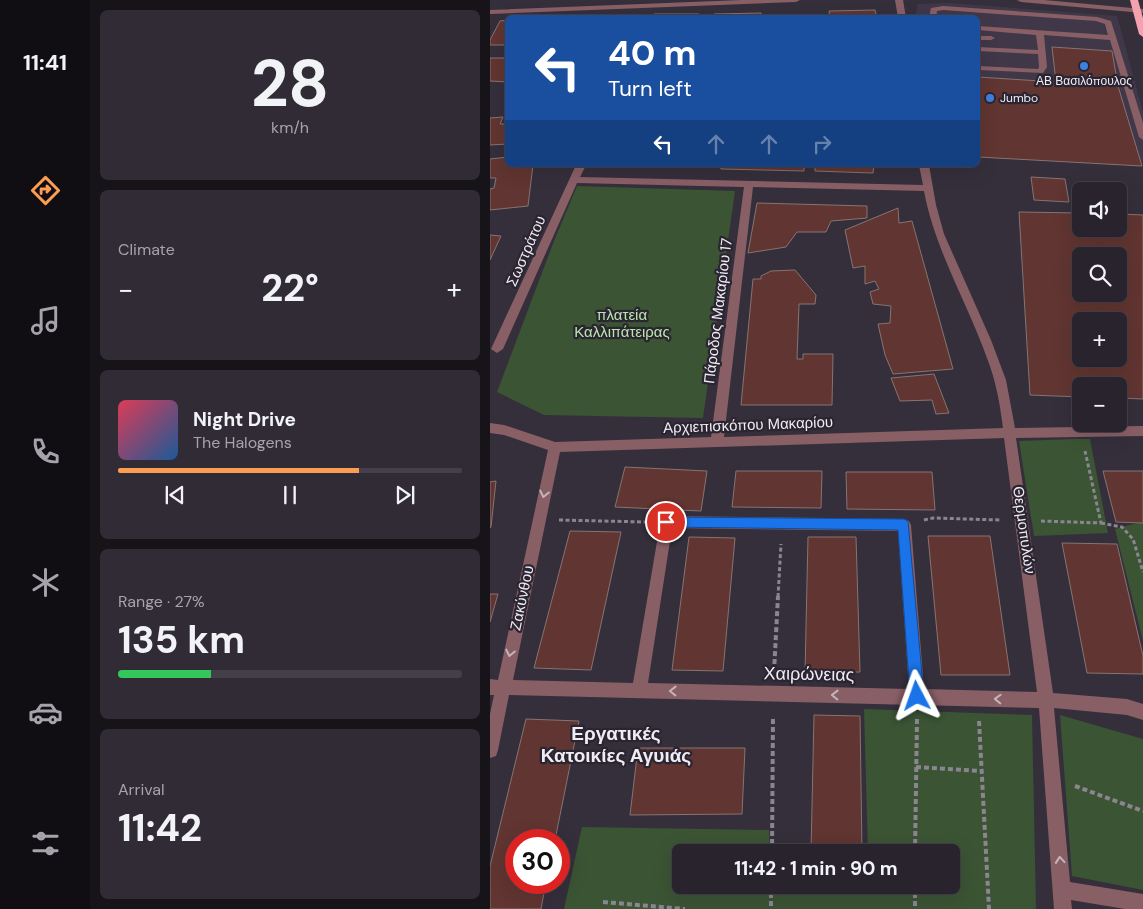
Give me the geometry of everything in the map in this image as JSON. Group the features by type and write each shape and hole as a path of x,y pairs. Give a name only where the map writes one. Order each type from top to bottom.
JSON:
{"highway":[{"path":"1134,0 1140,10 1143,34"}],"street":[{"path":"492,11 796,0"},
{"path":"899,0 902,15"},
{"path":"1021,0 1140,10"},
{"path":"933,15 934,10 943,8 1097,19 1108,23 1143,137"},
{"path":"980,28 1113,38"},
{"path":"980,68 1040,71 1042,67 1040,33"},
{"path":"980,38 991,38"},
{"path":"980,49 1041,52"},
{"name":"Σωστράτου","path":"498,349 580,167"},
{"name":"Θερμοπυλών","path":"924,167 933,212 943,244 995,362 1003,388 1023,521 1046,700 1064,909"},
{"path":"574,180 928,188"},
{"name":"Πάροδος Μακαρίου 17","path":"717,442 749,184"},
{"name":"Αρχιεπισκόπου Μακαρίου","path":"490,428 504,430 555,447 1010,433 1143,431"},
{"name":"Ζακύνθου","path":"490,750 496,687 539,520 555,447"},
{"path":"639,690 666,522 904,525 917,696"},
{"name":"Χαιρώνειας","path":"496,687 1046,700 1135,707 1143,712"},
{"path":"1062,890 1143,903"}],"path":[{"path":"1086,456 1101,523"},
{"path":"904,525 933,518 1101,523 1122,527 1133,539 1143,572"},
{"path":"539,520 666,522"},
{"path":"772,844 773,693 782,523"},
{"path":"915,844 917,696"},
{"path":"977,698 989,909"},
{"path":"916,767 981,771"},
{"path":"1053,778 1143,811"},
{"path":"771,894 771,909"},
{"path":"915,894 915,909"},
{"path":"603,902 685,909"}],"shaded area":[{"path":"950,3 1117,16 1143,112 1143,161 980,158 980,15 916,15 917,4"}],"green space":[{"name":"πλατεία Καλλιπάτειρας","path":"577,186 735,191 703,418 544,415 497,392 554,241"},
{"path":"1090,439 1108,533 1034,536 1019,441"},
{"path":"1143,523 1143,641 1115,529"},
{"path":"864,709 1032,715 1036,909 564,909 567,894 570,894 570,882 582,827 769,830 770,844 672,844 672,894 960,894 960,844 868,844"},
{"path":"1060,715 1143,739 1143,890 1072,876"}],"building":[{"path":"875,10 876,15 830,15 829,11"},
{"path":"761,13 761,15 714,15"},
{"path":"654,14 699,14 699,15"},
{"path":"505,20 505,45 490,45 490,40 500,21"},
{"name":"ΑΒ Βασιλόπουλος","path":"1052,47 1112,51 1118,86 1056,82"},
{"path":"490,58 505,58 505,82 490,81"},
{"path":"980,77 1118,86 1142,166 980,157"},
{"path":"503,117 500,124 505,124 505,144 490,145 490,118"},
{"path":"505,157 505,167 533,167 528,206 490,210 490,189 494,188 496,178 490,178 490,159"},
{"path":"720,167 804,167 804,171 721,169"},
{"path":"815,167 874,167 873,173 815,171"},
{"path":"1031,177 1065,179 1069,202 1034,200"},
{"path":"757,203 867,206 867,218 831,221 826,232 797,232 786,247 748,253"},
{"path":"898,208 899,223 912,221 953,369 893,374 885,355 878,324 890,323 891,306 873,304 870,292 879,289 875,281 865,284 865,266 853,268 845,230"},
{"path":"1019,212 1072,213 1072,237 1127,237 1127,214 1143,215 1143,399 1127,398 1127,377 1072,377 1072,397 1030,395"},
{"path":"490,235 501,236 490,260"},
{"path":"795,270 816,295 815,304 799,304 797,359 803,359 803,354 833,354 832,405 741,405 753,279 761,279 761,276 771,271"},
{"path":"934,374 949,413 936,414 932,400 900,401 891,378"},
{"path":"625,467 707,471 701,511 615,507"},
{"path":"736,471 822,471 821,508 732,507"},
{"path":"1103,471 1143,471 1143,523 1116,522"},
{"path":"846,472 932,472 935,510 847,509"},
{"path":"496,481 491,527 490,528 490,482"},
{"path":"570,531 621,532 591,670 534,668"},
{"path":"928,536 990,536 1010,675 941,675"},
{"path":"689,537 735,538 723,671 672,670"},
{"path":"808,537 856,537 860,672 805,673"},
{"path":"1062,543 1117,544 1143,656 1143,674 1087,673"},
{"path":"490,594 498,594 490,622"},
{"path":"814,715 860,716 862,844 811,844"},
{"path":"526,719 579,721 557,829 505,829 505,894 544,894 541,909 490,909 490,866"},
{"path":"638,748 745,748 742,814 630,815"}],"place":[{"name":"ΑΒ Βασιλόπουλος","path":"1084,66"},
{"name":"Jumbo","path":"990,98"}],"district":[{"name":"Εργατικές Κατοικίες Αγυιάς","path":"616,744"}],"route":[{"path":"666,522 904,525 917,696"}]}
